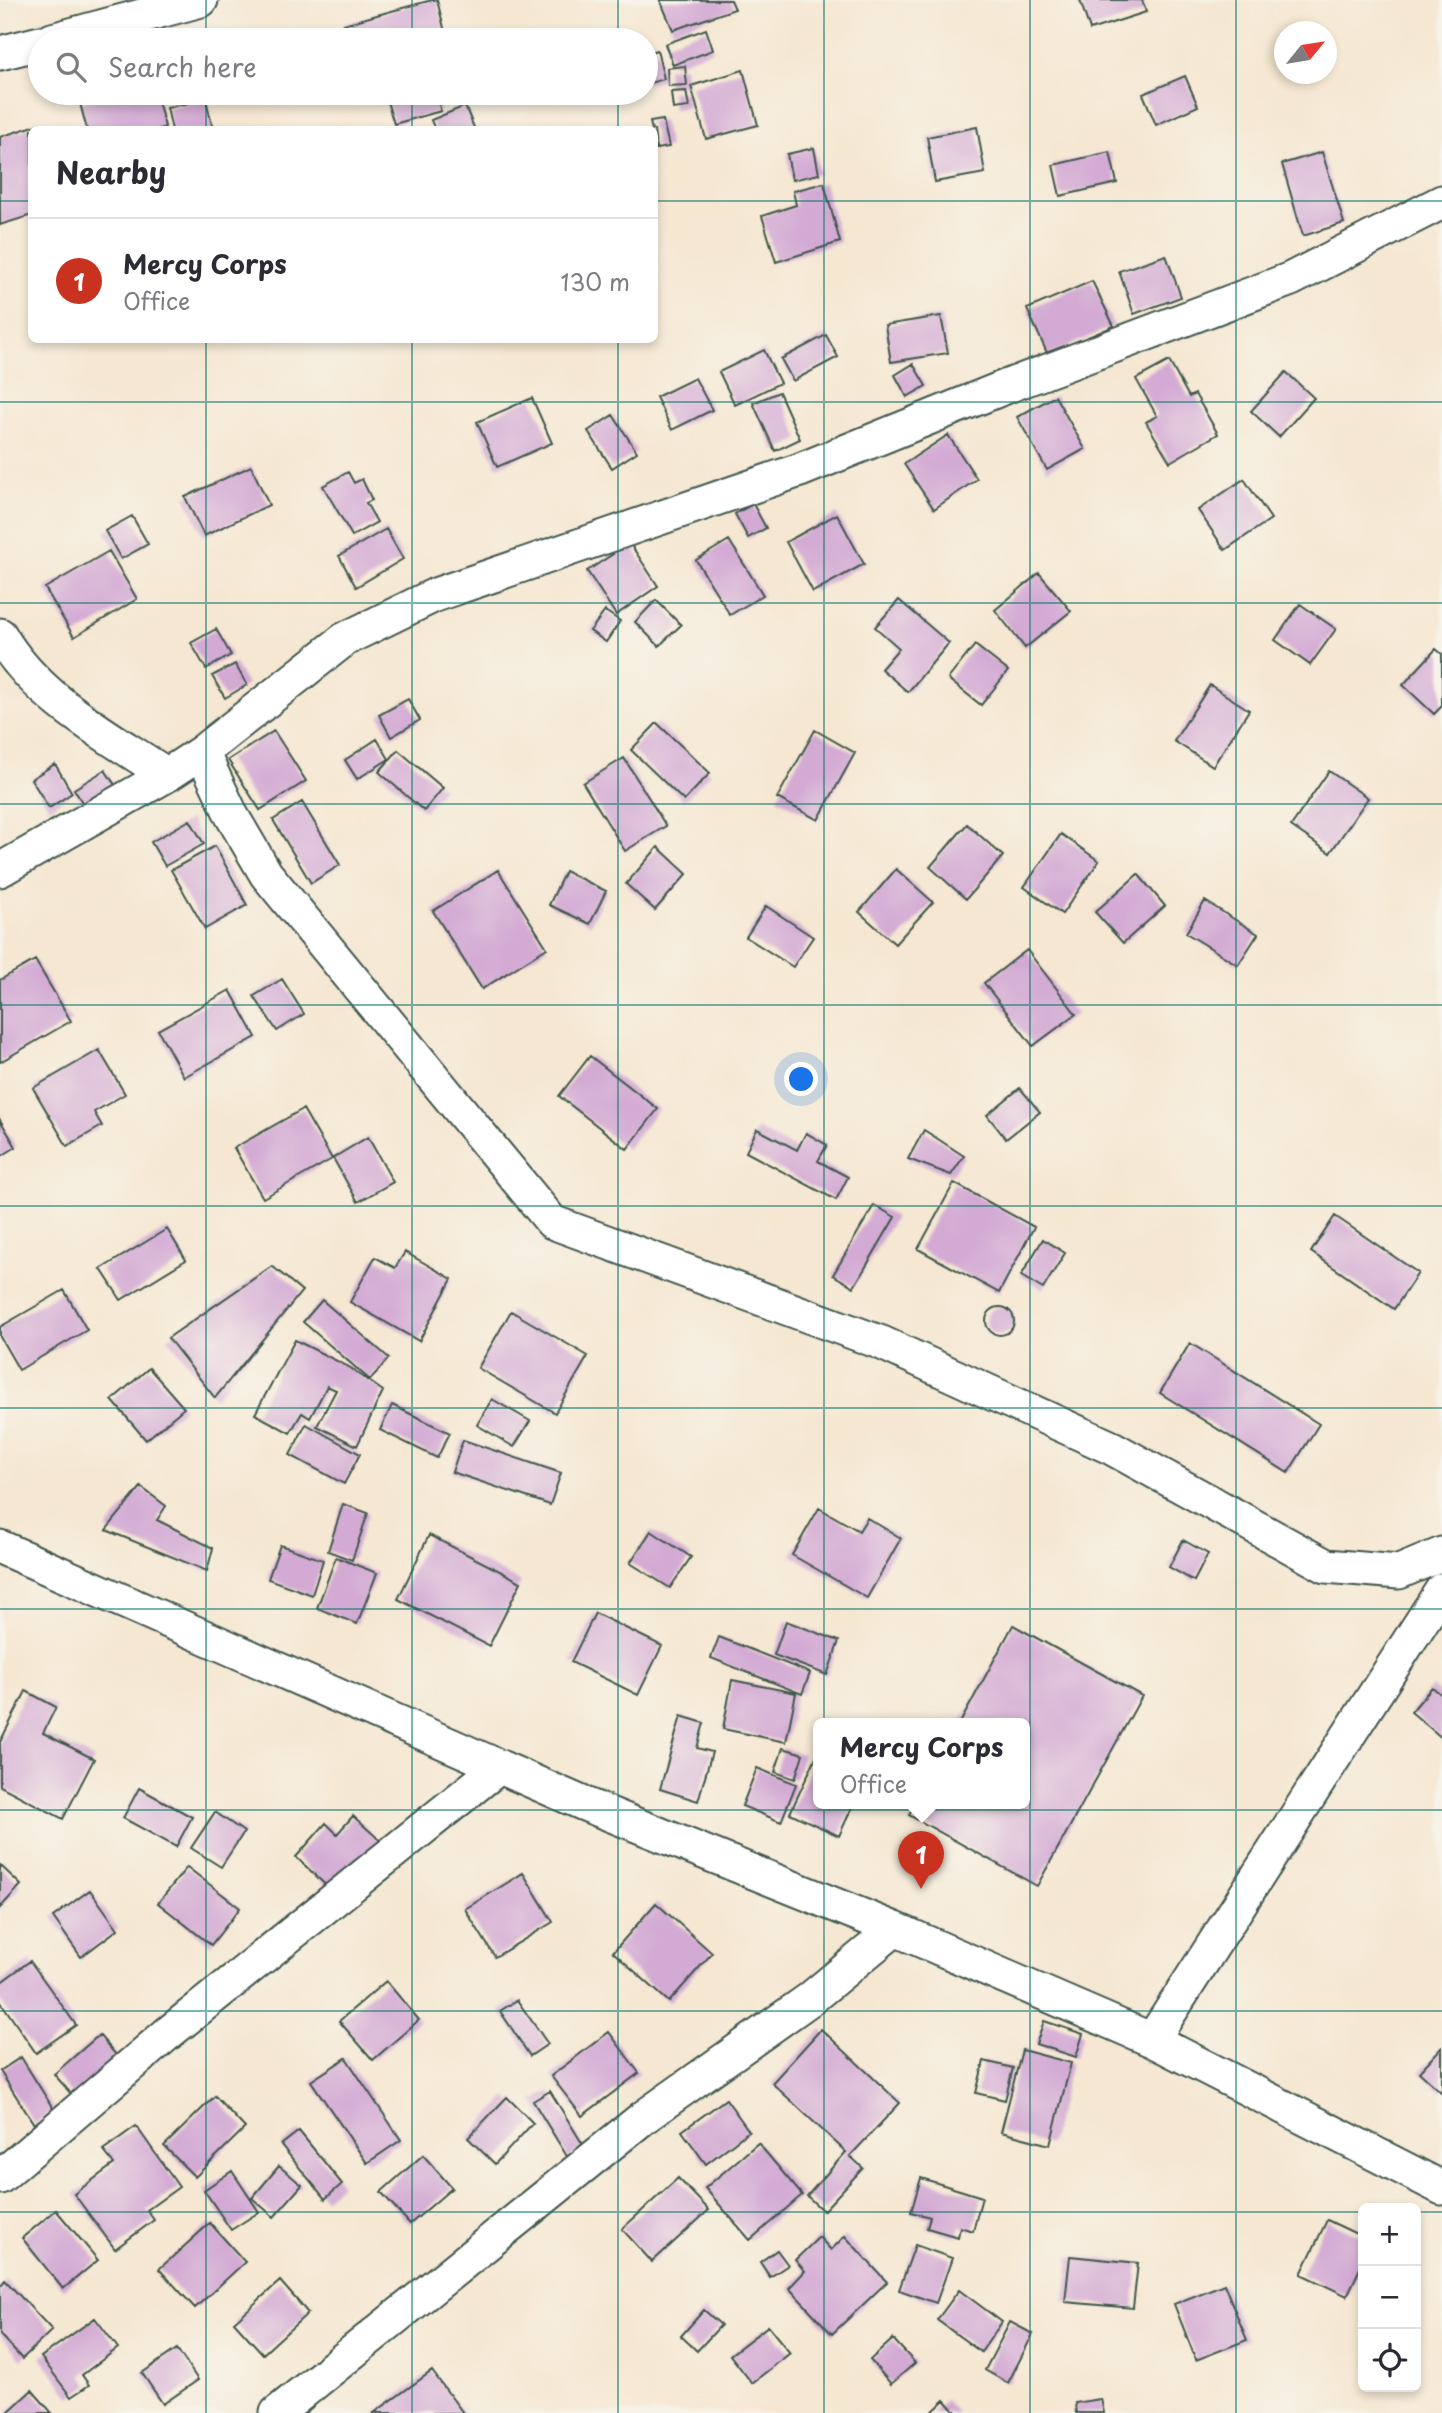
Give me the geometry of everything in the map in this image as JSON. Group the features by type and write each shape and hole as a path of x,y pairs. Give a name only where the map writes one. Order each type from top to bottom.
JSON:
{"street":[{"path":"97,28 201,0"},
{"path":"0,53 28,46"},
{"path":"0,870 167,775 202,752 345,639 435,594 800,470 1005,387 1291,279 1442,202"},
{"path":"0,635 9,650 60,705 167,775"},
{"path":"202,752 232,816 266,874 552,1222 882,1343 1112,1448 1326,1566 1399,1572 1442,1554"},
{"path":"0,1547 582,1803 895,1929 1152,2040 1442,2188"},
{"path":"1152,2040 1442,1590"},
{"path":"0,2177 166,2035 499,1767"},
{"path":"277,2413 645,2117 810,2000 895,1929"}],"building":[{"path":"437,0 444,28 345,28 344,24"},
{"path":"660,0 731,0 735,9 673,30"},
{"path":"1080,0 1142,0 1146,12 1090,30"},
{"path":"706,29 713,50 673,65 665,44"},
{"path":"658,54 664,79 658,81"},
{"path":"685,66 687,85 668,86 667,68"},
{"path":"743,70 758,125 706,139 691,86"},
{"path":"1185,76 1198,106 1156,125 1143,94"},
{"path":"686,91 689,107 673,109 671,92"},
{"path":"81,105 159,105 165,126 86,126"},
{"path":"207,105 212,126 171,126 167,108"},
{"path":"388,105 439,105 441,111 394,124"},
{"path":"465,106 473,126 433,126 431,120"},
{"path":"663,120 669,147 658,149 658,126 651,126 650,122"},
{"path":"977,127 985,173 935,182 927,137"},
{"path":"28,128 28,216 0,225 0,137"},
{"path":"814,148 819,174 792,180 787,154"},
{"path":"1110,152 1117,183 1060,196 1053,165"},
{"path":"1322,152 1344,223 1303,236 1282,164"},
{"path":"824,183 840,242 776,262 762,216 796,205 793,191"},
{"path":"1166,255 1181,297 1134,314 1119,271"},
{"path":"1092,281 1114,326 1048,355 1027,309"},
{"path":"941,316 948,353 891,362 885,325"},
{"path":"826,335 838,357 793,381 781,359"},
{"path":"764,350 780,383 735,405 719,372"},
{"path":"1169,361 1189,397 1195,394 1218,434 1170,462 1146,422 1157,416 1136,379"},
{"path":"913,364 926,386 907,397 895,375"},
{"path":"1286,372 1314,398 1279,437 1251,411"},
{"path":"695,378 712,410 672,430 656,397"},
{"path":"779,392 800,439 775,451 753,403"},
{"path":"1055,396 1085,449 1047,470 1017,417"},
{"path":"532,398 552,443 497,467 477,422"},
{"path":"613,415 637,452 612,468 588,431"},
{"path":"948,435 977,479 934,509 904,464"},
{"path":"251,466 269,505 204,536 185,497"},
{"path":"348,472 354,483 362,479 372,500 366,503 377,522 352,536 323,486"},
{"path":"1244,479 1271,519 1225,550 1198,510"},
{"path":"753,504 766,528 748,538 735,514"},
{"path":"837,514 864,564 813,592 786,542"},
{"path":"132,516 148,544 121,559 105,531"},
{"path":"386,529 403,559 356,587 339,556"},
{"path":"625,536 658,586 616,615 587,571 613,554 608,547"},
{"path":"729,540 763,595 730,615 696,560"},
{"path":"109,551 137,599 74,637 45,588"},
{"path":"1039,573 1071,611 1025,648 995,610"},
{"path":"656,600 681,625 659,646 635,622"},
{"path":"899,600 949,643 908,692 881,669 899,648 875,627"},
{"path":"1300,604 1336,629 1310,665 1275,640"},
{"path":"605,611 620,621 606,642 590,631"},
{"path":"216,629 231,655 206,669 191,643"},
{"path":"975,645 1008,671 981,705 948,679"},
{"path":"1436,649 1442,654 1442,706 1434,714 1403,685"},
{"path":"235,664 247,685 225,698 212,676"},
{"path":"1210,685 1249,710 1213,766 1174,741"},
{"path":"408,699 420,720 391,737 379,715"},
{"path":"657,723 710,773 684,801 631,750"},
{"path":"815,730 855,753 818,820 777,798"},
{"path":"274,731 306,781 260,810 228,760"},
{"path":"377,739 389,759 357,779 345,760"},
{"path":"398,750 443,788 424,811 379,772"},
{"path":"624,758 666,826 625,851 583,783"},
{"path":"55,764 72,793 49,808 31,779"},
{"path":"105,770 115,785 83,804 74,789"},
{"path":"1329,771 1368,798 1330,853 1291,826"},
{"path":"302,802 340,865 311,883 273,820"},
{"path":"190,820 204,844 165,866 151,842"},
{"path":"967,824 1003,856 966,899 930,867"},
{"path":"1061,834 1099,861 1062,914 1024,887"},
{"path":"215,846 247,905 205,929 171,870"},
{"path":"658,847 687,874 655,910 626,884"},
{"path":"896,869 933,902 895,944 859,912"},
{"path":"498,870 547,948 482,989 433,911"},
{"path":"565,871 606,891 590,924 549,905"},
{"path":"1138,874 1165,906 1123,943 1095,912"},
{"path":"1205,901 1258,934 1238,965 1186,933"},
{"path":"766,906 813,937 793,967 746,937"},
{"path":"1027,950 1076,1014 1033,1046 984,983"},
{"path":"35,960 71,1021 0,1062 0,980"},
{"path":"282,979 304,1014 277,1031 254,996"},
{"path":"230,990 256,1037 184,1077 158,1030"},
{"path":"99,1050 125,1094 94,1112 102,1126 67,1146 33,1088"},
{"path":"590,1056 658,1109 627,1149 559,1096"},
{"path":"1020,1088 1040,1112 1006,1139 987,1115"},
{"path":"303,1109 332,1159 263,1198 234,1148"},
{"path":"0,1120 16,1147 0,1157"},
{"path":"757,1129 797,1150 806,1133 827,1145 818,1161 848,1177 836,1200 746,1152"},
{"path":"924,1130 964,1156 951,1175 908,1159"},
{"path":"368,1137 393,1182 358,1202 333,1158"},
{"path":"954,1183 1034,1227 999,1293 918,1249"},
{"path":"874,1205 895,1217 854,1287 833,1275"},
{"path":"1335,1216 1418,1273 1394,1309 1311,1252"},
{"path":"167,1229 186,1260 121,1300 101,1269"},
{"path":"1043,1239 1065,1253 1043,1289 1021,1276"},
{"path":"405,1252 452,1279 419,1341 350,1302 375,1257 395,1268"},
{"path":"272,1266 302,1291 215,1398 168,1338"},
{"path":"64,1290 87,1330 19,1370 0,1337 0,1327"},
{"path":"322,1300 389,1358 370,1380 303,1322"},
{"path":"1000,1307 1010,1311 1014,1321 1010,1331 1000,1335 990,1331 986,1321 990,1311"},
{"path":"511,1311 588,1356 555,1413 478,1368"},
{"path":"295,1340 349,1367 383,1391 357,1446 317,1426 336,1390 327,1386 310,1418 302,1413 290,1433 255,1414"},
{"path":"1190,1343 1319,1424 1288,1473 1160,1393"},
{"path":"149,1368 184,1408 146,1440 112,1400"},
{"path":"492,1399 530,1421 514,1447 477,1425"},
{"path":"392,1405 450,1433 437,1458 380,1430"},
{"path":"306,1424 360,1454 344,1484 290,1455"},
{"path":"463,1440 561,1473 550,1505 452,1472"},
{"path":"141,1487 166,1506 157,1520 213,1548 207,1571 106,1530"},
{"path":"343,1504 368,1513 352,1560 328,1551"},
{"path":"819,1508 859,1531 867,1518 901,1538 867,1598 792,1555"},
{"path":"651,1531 691,1557 670,1588 630,1563"},
{"path":"429,1535 521,1582 489,1646 398,1599"},
{"path":"1183,1540 1208,1554 1194,1581 1169,1567"},
{"path":"280,1545 323,1560 312,1595 268,1579"},
{"path":"336,1557 377,1573 357,1624 317,1608"},
{"path":"595,1613 662,1646 638,1695 571,1662"},
{"path":"786,1621 839,1641 827,1675 774,1655"},
{"path":"1013,1625 1142,1696 1037,1886 909,1815 912,1809 1030,1809 1030,1718 963,1718"},
{"path":"719,1637 810,1673 802,1694 711,1658"},
{"path":"732,1680 796,1693 786,1742 723,1729"},
{"path":"1432,1687 1442,1695 1442,1738 1411,1712"},
{"path":"26,1691 56,1707 43,1733 94,1759 63,1819 0,1786 0,1742"},
{"path":"681,1716 704,1723 697,1748 712,1752 698,1801 660,1789"},
{"path":"783,1748 803,1754 795,1779 775,1772"},
{"path":"813,1764 813,1809 851,1809 839,1836 790,1813"},
{"path":"757,1768 796,1784 781,1822 742,1806"},
{"path":"139,1788 192,1817 176,1847 123,1818"},
{"path":"215,1812 244,1832 221,1867 191,1848"},
{"path":"353,1816 383,1843 336,1895 296,1857 326,1823 337,1834"},
{"path":"0,1865 21,1885 0,1908"},
{"path":"187,1867 240,1908 211,1945 158,1903"},
{"path":"523,1873 553,1922 495,1957 465,1909"},
{"path":"90,1890 118,1929 81,1957 53,1917"},
{"path":"656,1903 712,1953 669,2002 613,1952"},
{"path":"30,1961 76,2025 36,2053 0,2001 0,1983"},
{"path":"386,1981 419,2020 373,2060 339,2021"},
{"path":"517,2000 548,2044 530,2056 500,2011"},
{"path":"1044,2021 1083,2034 1076,2057 1036,2044"},
{"path":"821,2029 900,2103 850,2156 863,2168 823,2211 807,2196 846,2152 772,2083"},
{"path":"609,2032 639,2073 582,2116 551,2076"},
{"path":"99,2035 117,2056 72,2095 54,2074"},
{"path":"1442,2047 1442,2093 1419,2072"},
{"path":"1022,2050 1071,2063 1050,2145 1001,2132"},
{"path":"21,2057 54,2110 34,2124 0,2071"},
{"path":"346,2058 401,2140 367,2163 311,2081"},
{"path":"984,2061 1013,2068 1005,2100 976,2093"},
{"path":"550,2091 585,2148 568,2158 533,2101"},
{"path":"215,2096 245,2128 195,2177 164,2146"},
{"path":"507,2097 533,2123 495,2164 468,2138"},
{"path":"726,2099 749,2131 706,2164 682,2131"},
{"path":"136,2126 179,2187 147,2210 154,2220 115,2249 74,2194 114,2164 103,2150"},
{"path":"299,2131 342,2184 325,2199 281,2145"},
{"path":"758,2143 802,2195 750,2240 705,2188"},
{"path":"423,2155 452,2188 410,2224 381,2192"},
{"path":"279,2166 302,2185 274,2217 252,2198"},
{"path":"232,2171 259,2212 231,2230 204,2190"},
{"path":"678,2178 709,2210 652,2262 622,2229"},
{"path":"921,2178 982,2197 973,2231 960,2227 958,2237 927,2228 930,2217 911,2212"},
{"path":"56,2210 98,2260 63,2289 22,2238"},
{"path":"1327,2220 1358,2235 1358,2273 1347,2296 1301,2274"},
{"path":"210,2223 245,2262 195,2308 159,2269"},
{"path":"845,2236 887,2282 832,2334 789,2288 805,2271 795,2260 819,2237 831,2250"},
{"path":"915,2245 952,2258 936,2303 899,2290"},
{"path":"777,2250 788,2265 770,2277 760,2262"},
{"path":"1070,2256 1138,2263 1133,2308 1065,2302"},
{"path":"5,2280 52,2330 22,2359 0,2335 0,2286"},
{"path":"280,2281 308,2313 263,2354 234,2322"},
{"path":"1224,2284 1247,2340 1196,2360 1174,2304"},
{"path":"959,2290 1002,2322 981,2352 937,2320"},
{"path":"704,2310 721,2325 697,2351 681,2336"},
{"path":"95,2318 118,2348 82,2375 89,2385 71,2397 41,2357"},
{"path":"1010,2322 1033,2334 1008,2383 985,2370"},
{"path":"768,2326 790,2353 752,2383 730,2355"},
{"path":"893,2339 915,2363 891,2384 870,2360"},
{"path":"177,2349 198,2380 163,2404 142,2373"},
{"path":"432,2371 463,2413 374,2413"},
{"path":"32,2390 52,2413 7,2413"},
{"path":"1101,2399 1104,2413 1076,2413 1075,2403"},
{"path":"945,2400 957,2413 931,2413"}],"place":[{"name":"Mercy Corps","path":"921,1889"}]}
